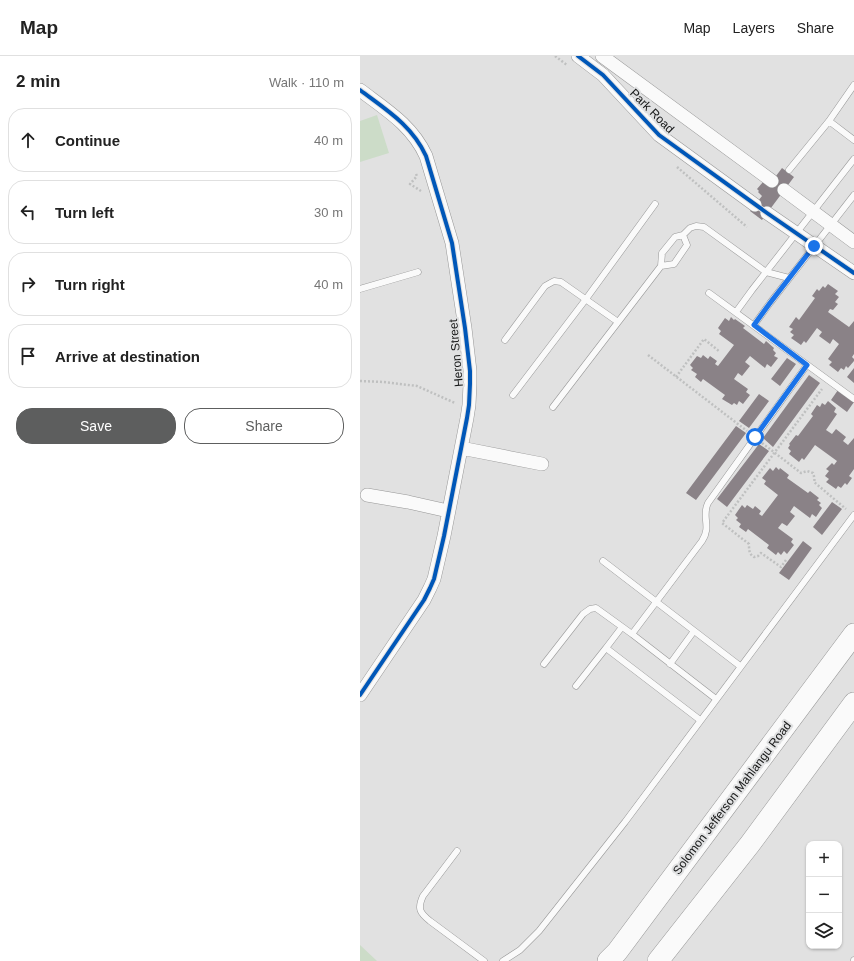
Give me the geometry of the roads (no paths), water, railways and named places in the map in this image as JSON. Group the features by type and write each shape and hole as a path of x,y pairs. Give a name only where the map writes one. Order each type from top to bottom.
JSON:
{"main road":[{"name":"Solomon Jefferson Mahlangu Road","path":"608,961 617,952 854,634"},
{"path":"658,961 750,844 854,703"}],"street":[{"name":"Park Road","path":"578,56 603,75 659,135 755,205"},
{"name":"Park Road","path":"602,56 772,181"},
{"name":"Heron Street","path":"360,90 402,122 422,146 451,237 462,304 470,378 469,404 444,536 434,579 424,600 360,694"},
{"path":"784,190 854,242"},
{"path":"767,213 854,273"},
{"path":"461,448 542,464"},
{"path":"367,495 448,511"}],"lane":[{"path":"789,170 829,121 854,85"},
{"path":"829,121 854,140"},
{"path":"736,312 854,158"},
{"path":"754,325 854,195"},
{"path":"513,396 655,204"},
{"path":"553,407 661,266 662,253 675,236 683,235 690,228 696,226 704,227 766,272 789,278"},
{"path":"661,266 674,264 687,245 683,235"},
{"path":"360,289 418,272"},
{"path":"505,340 545,286 554,281 561,282 618,322"},
{"path":"709,293 854,399"},
{"path":"632,634 705,537 707,530 705,515 708,503 807,365"},
{"path":"503,961 520,950 539,931 625,822 854,515"},
{"path":"603,561 740,666"},
{"path":"544,664 582,614 590,609 596,608 716,699"},
{"path":"576,686 622,627"},
{"path":"670,664 694,631"},
{"path":"606,648 700,720"},
{"path":"457,851 422,896 419,907 423,915 430,921 484,961"}]}
